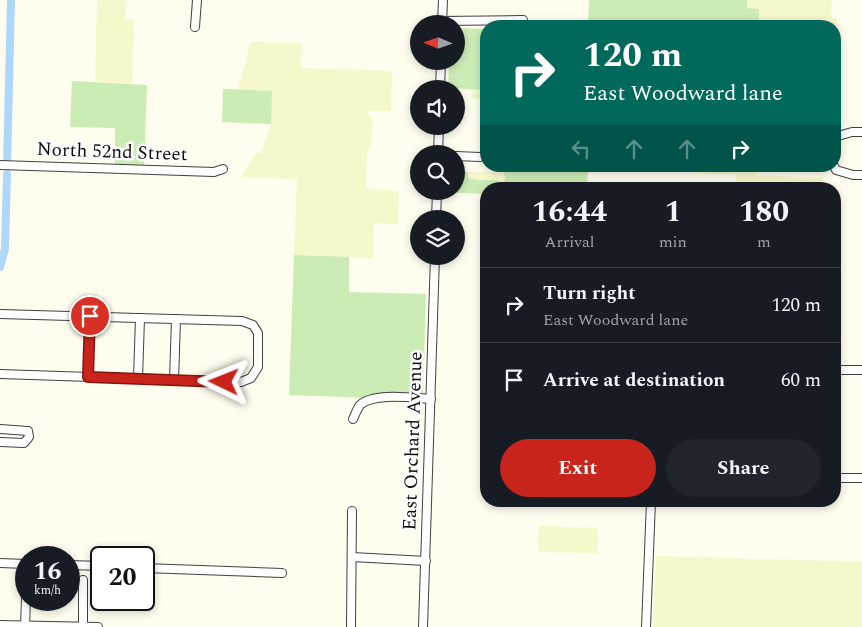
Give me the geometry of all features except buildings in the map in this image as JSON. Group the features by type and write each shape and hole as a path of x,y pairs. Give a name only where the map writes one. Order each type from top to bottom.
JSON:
{"street":[{"path":"195,26 197,0"},
{"path":"442,0 442,15"},
{"path":"465,21 480,21"},
{"path":"841,135 862,132"},
{"path":"465,156 480,157"},
{"name":"North 52nd Street","path":"0,165 214,172 222,169"},
{"path":"841,172 852,175 862,175"},
{"name":"East Orchard Avenue","path":"423,627 435,265"},
{"path":"0,314 242,321 253,325 258,334 258,367 251,378 241,382 0,374"},
{"path":"88,377 90,316"},
{"path":"138,379 140,318"},
{"path":"174,380 176,319"},
{"path":"841,370 862,370"},
{"path":"353,420 360,406 370,400 392,397 431,399"},
{"path":"0,429 28,431 28,437 24,442 0,442"},
{"path":"841,478 862,478"},
{"path":"646,627 651,507"},
{"path":"351,627 352,511"},
{"path":"352,558 426,560"},
{"path":"0,563 15,564"},
{"path":"155,568 282,573"},
{"path":"83,580 83,627"},
{"path":"26,611 26,626"},
{"path":"0,625 98,627"}],"green space":[{"path":"97,0 126,0 125,19 134,19 132,84 95,82"},
{"path":"589,0 747,0 747,8 759,9 759,20 588,20"},
{"path":"747,0 832,0 831,17 837,18 837,20 759,20 759,9 747,8"},
{"path":"465,28 480,29 480,90 465,89 465,80 448,80 449,70 465,70"},
{"path":"251,42 302,43 301,68 392,71 391,111 367,111 373,121 370,150 367,150 366,189 399,191 398,224 374,223 373,258 294,255 297,179 241,177 256,153 261,153 271,124 238,89"},
{"path":"72,81 147,85 144,168 115,167 115,128 70,127"},
{"path":"471,88 480,89 480,99 471,99"},
{"path":"223,89 272,91 271,124 222,122"},
{"path":"465,172 468,172 468,178 497,180 499,182 480,182 480,194 465,193"},
{"path":"468,172 503,172 505,180 499,182 497,180 468,178"},
{"path":"504,172 588,172 587,182 504,182"},
{"path":"757,172 757,175 822,178 822,182 736,182 736,174 697,173"},
{"path":"294,255 349,257 349,292 426,294 423,400 289,395"},
{"path":"539,526 598,528 597,553 538,552"},
{"path":"656,556 862,562 862,627 653,627"}],"waterway":[{"path":"7,165 11,0"},
{"path":"0,267 5,249 7,174"}],"route":[{"path":"90,316 88,377 224,382"}]}
